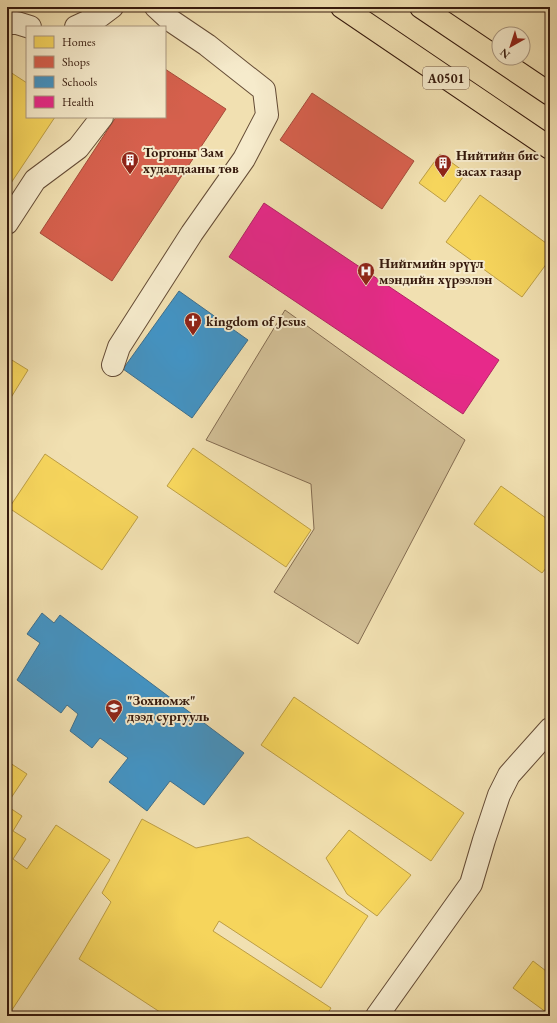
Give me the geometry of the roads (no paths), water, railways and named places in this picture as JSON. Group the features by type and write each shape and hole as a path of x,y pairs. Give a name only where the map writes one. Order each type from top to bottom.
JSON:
{"highway":[{"name":"A0501","path":"342,7 550,148"},
{"path":"421,7 550,94"}],"street":[{"path":"78,26 100,16 112,7"},
{"path":"113,366 119,347 192,233 244,158 267,115 264,90 207,46 163,18"},
{"path":"7,23 18,22 28,26"},
{"path":"7,223 35,180 78,148 101,118"},
{"path":"377,1016 471,884 499,795 509,775 550,729"}],"place":[{"name":"Торгоны Зам худалдааны төв","path":"130,175"},
{"name":"Нийтийн бие засах газар","path":"443,178"},
{"name":"Нийгмийн эрүүл мэндийн хүрээлэн","path":"366,286"},
{"name":"kingdom of Jesus","path":"193,336"},
{"name":"\"Зохиомж\" дээд сургууль","path":"114,723"}]}
